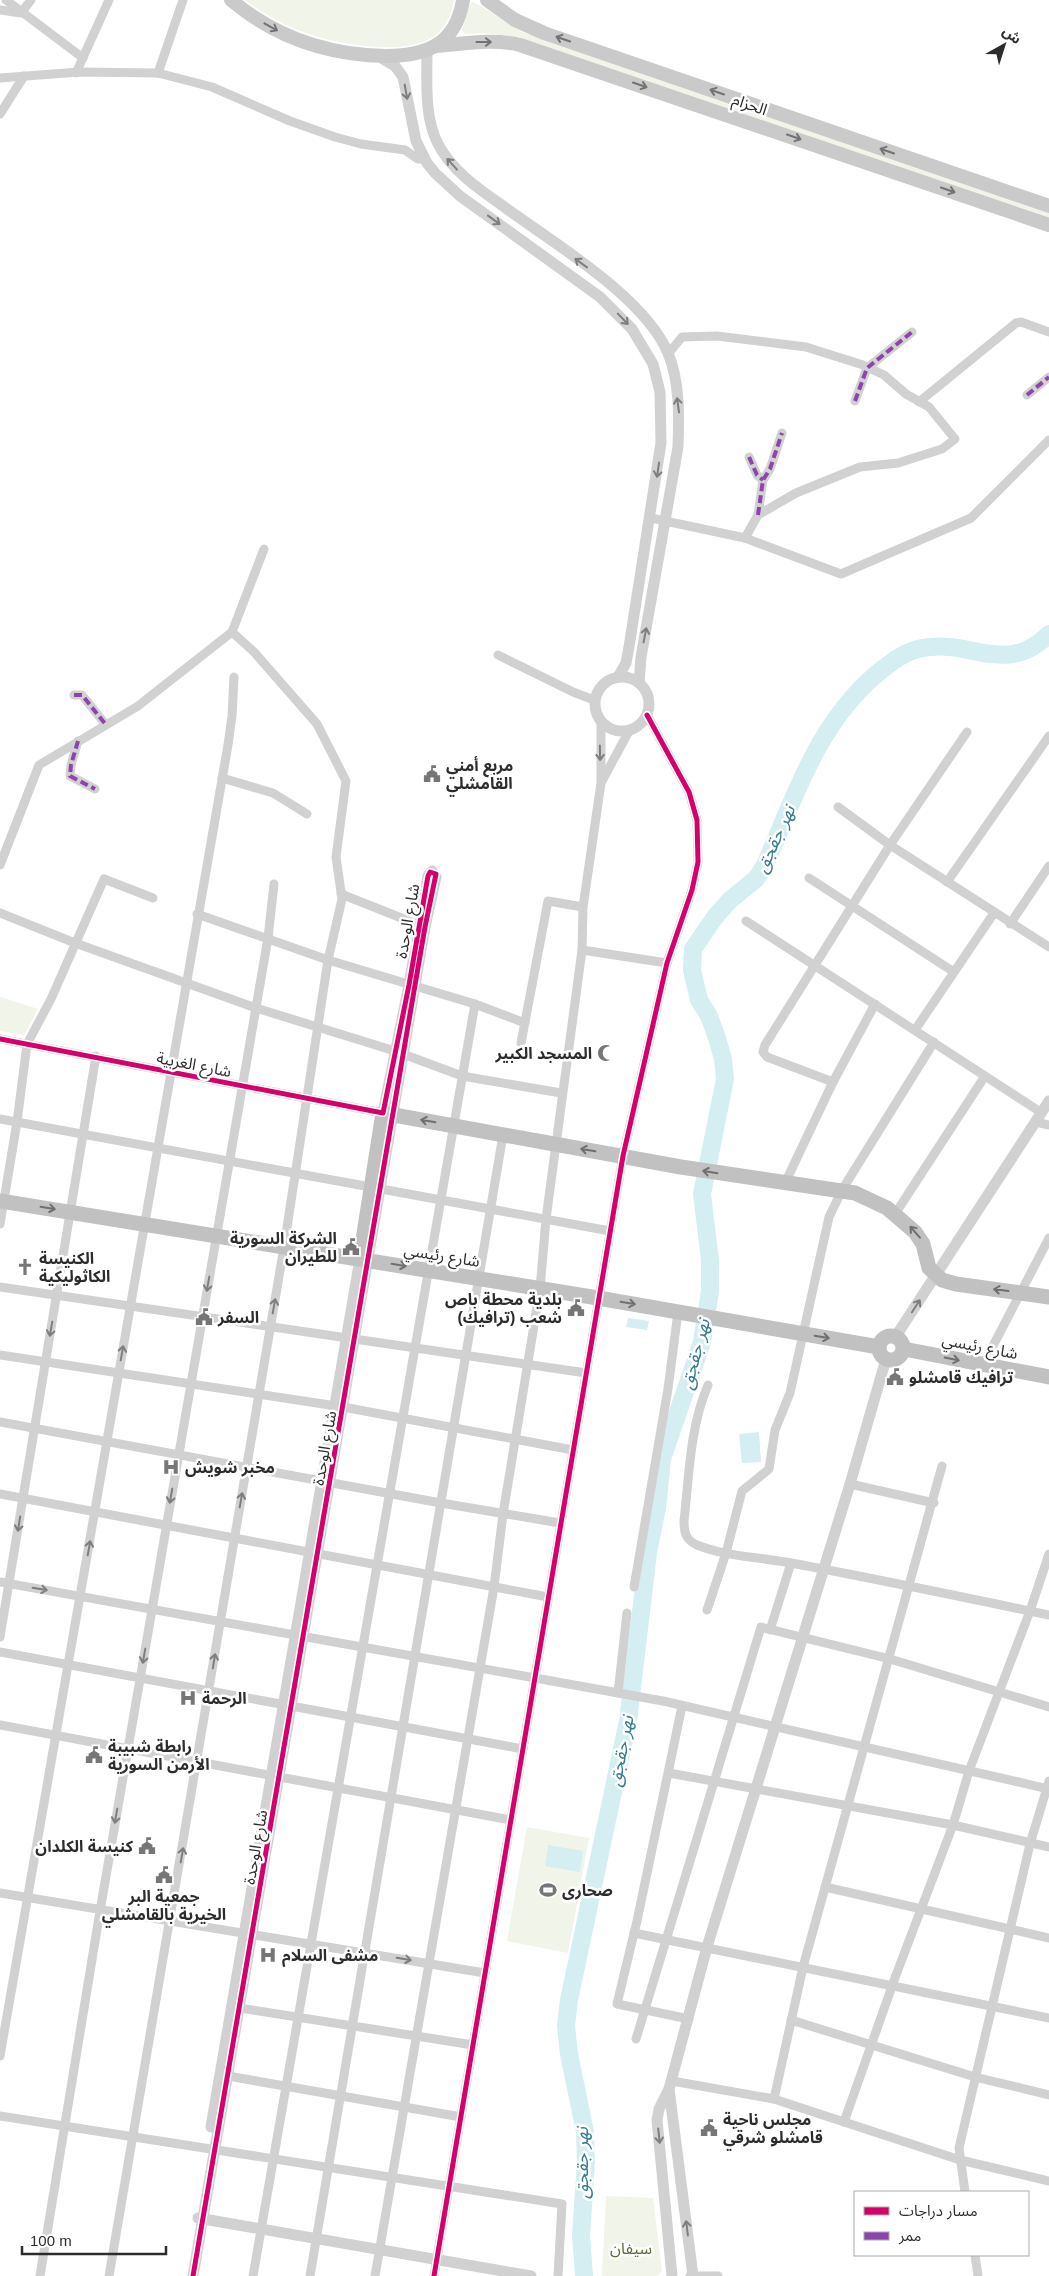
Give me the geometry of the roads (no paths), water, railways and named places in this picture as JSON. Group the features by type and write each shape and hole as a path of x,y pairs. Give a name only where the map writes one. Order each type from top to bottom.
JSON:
{"highway":[{"name":"شارع الغربية","path":"388,1114 733,1176 842,1190 877,1202 895,1214 920,1237 928,1268 935,1275"},
{"name":"شارع الوحدة","path":"364,1260 388,1114"},
{"name":"شارع رئيسي","path":"2,1201 683,1312 801,1333 882,1353"},
{"path":"935,1275 948,1283 1049,1297"},
{"path":"887,1336 900,1343 899,1358 895,1360 882,1353 887,1336"},
{"name":"شارع رئيسي","path":"900,1343 983,1365 1049,1377"}],"main road":[{"path":"227,0 251,16"},
{"path":"231,0 251,16"},
{"path":"431,49 456,25 463,0"},
{"name":"الحزام","path":"487,0 515,20 544,33 1049,206"},
{"name":"الحزام","path":"251,16 283,34 324,49 378,56 406,56 431,49 479,42 520,45 1049,225"}],"street":[{"path":"6,0 83,58"},
{"path":"21,13 31,0"},
{"path":"76,72 109,0"},
{"path":"158,72 183,0"},
{"path":"0,10 21,13"},
{"path":"431,49 429,107 433,130 445,156 467,179 601,277 634,306 655,330 668,354 675,381 680,415 678,447 667,521 641,657 639,683"},
{"path":"378,56 395,66 403,76 416,141 425,159 436,173 460,196 600,297 623,318 640,340 657,377 662,406 661,443 651,518 626,663 618,676 602,684 594,700 597,716 601,722 614,730 629,730 636,727 647,715"},
{"path":"0,78 76,72 158,72 212,87 290,121 335,137 361,144 405,150 418,159 425,159"},
{"path":"0,114 24,76"},
{"path":"919,402 1016,323 1021,322 1049,332"},
{"path":"856,401 867,368 912,332"},
{"path":"668,354 682,337 718,336 806,348 867,368 884,376 906,394 929,407 954,439 942,449 898,463 860,467 826,480 758,514"},
{"path":"1027,395 1049,377"},
{"path":"745,538 758,514 763,480 770,469 782,433"},
{"path":"651,518 745,538 841,574 971,518 1049,440"},
{"path":"749,457 757,475 763,480"},
{"path":"0,866 39,765 138,706 232,632 264,549"},
{"path":"109,2276 271,1327 328,960 342,900 336,857 346,782 317,724 254,652 232,632"},
{"path":"498,655 572,692 594,700"},
{"path":"434,2276 623,1156 667,963 696,876 698,834 689,792 647,715 649,698 639,683 626,677 618,676"},
{"path":"0,2056 222,778 232,716 234,677"},
{"path":"74,695 82,695 106,725"},
{"path":"375,2276 494,1587 503,1514 540,1288 546,1219 557,1145 561,1092 582,950 583,908 601,783 601,722"},
{"path":"601,783 629,730"},
{"path":"833,1082 767,1057 763,1052 765,1045 890,845 967,732"},
{"path":"947,882 1049,736"},
{"path":"78,741 70,776 95,788"},
{"path":"222,778 273,793 307,814"},
{"path":"838,807 890,845 1010,924 1049,947"},
{"path":"1010,924 1049,866"},
{"name":"شارع الوحدة","path":"388,1114 412,986 436,877 432,871 428,876 418,925 412,986"},
{"path":"809,878 954,972"},
{"path":"0,1224 2,1201 17,1122 27,1044 51,999 104,879 154,898"},
{"path":"40,2276 127,1749 268,938 274,884"},
{"path":"341,894 418,925"},
{"path":"521,1043 548,902 583,908"},
{"path":"0,913 75,943 185,983 256,1008 400,1053 462,1076 561,1092"},
{"path":"915,1030 994,913"},
{"path":"197,914 328,960 475,1004 525,1023"},
{"path":"746,921 985,1076 1049,1125"},
{"path":"582,950 667,963"},
{"path":"253,2276 475,1004"},
{"path":"785,1183 833,1082 875,1004"},
{"name":"شارع الغربية","path":"0,1039 96,1056 388,1114"},
{"path":"706,1610 726,1553 742,1491 769,1469 775,1430 790,1393 801,1333 826,1226 842,1190 934,1042"},
{"path":"0,1637 4,1583 23,1498 96,1056"},
{"path":"895,1214 985,1076"},
{"path":"900,1343 935,1275 1049,1101"},
{"path":"0,1119 610,1231"},
{"path":"310,2276 503,1135"},
{"path":"983,1365 1049,1238"},
{"name":"شارع الوحدة","path":"193,2276 211,2149 364,1260"},
{"path":"0,1287 586,1373"},
{"path":"634,1587 683,1312"},
{"path":"672,2276 657,2120 659,2109 670,2085 707,1947 850,1484 882,1353"},
{"path":"0,1355 339,1406 573,1450"},
{"path":"708,1386 702,1399 694,1442 684,1532 687,1539 697,1545 726,1553 791,1563 1049,1615"},
{"path":"0,1422 390,1494 560,1523"},
{"path":"774,2099 803,1967 863,1747 890,1659 908,1586 934,1503 942,1466"},
{"path":"850,1484 934,1503"},
{"path":"0,1494 548,1597"},
{"path":"844,2122 892,1986 953,1825 969,1771 1030,1611 1049,1554"},
{"path":"770,1630 791,1563"},
{"path":"4,1583 663,1701 969,1771 1048,1786 1030,1844 959,2148 965,2191"},
{"path":"618,1693 627,1613"},
{"path":"636,2039 761,1627 890,1659 1049,1707"},
{"path":"0,1652 523,1749"},
{"path":"682,1706 669,1773 617,2004 644,2012 689,2019"},
{"path":"0,1725 511,1820"},
{"path":"669,1773 953,1825 1049,1847"},
{"path":"825,1886 1049,1938"},
{"path":"0,1893 485,1973"},
{"path":"634,1933 1049,2018"},
{"name":"شارع الوحدة","path":"211,2149 228,2076 240,2008 248,1934"},
{"path":"240,2008 473,2045"},
{"path":"791,2020 975,2077 1049,2095"},
{"path":"228,2076 461,2117"},
{"path":"670,2085 774,2099 960,2160 1049,2181"},
{"path":"670,2085 692,2276 718,2276"},
{"path":"0,2116 562,2204 558,2276"},
{"path":"200,2218 437,2259 494,2273 531,2276"},
{"name":"شارع الوحدة","path":"186,2276 200,2218"},
{"path":"975,2256 978,2276"}],"water":[{"path":"628,1318 649,1321 647,1330 626,1327"},
{"path":"759,1432 761,1462 742,1463 739,1434"},
{"path":"548,1845 583,1851 580,1872 545,1866"}],"waterway":[{"name":"نهر جقجق","path":"584,2276 581,2235 586,2162 585,2132 569,2054 566,2026 569,2000 628,1721 648,1553 657,1508 662,1459 702,1342 710,1291 710,1260 702,1194 725,1079 723,1059 717,1038 709,1016 699,1000 692,970 693,949 715,917 730,900 756,879 765,865 799,786 825,736 840,713 880,671 903,655 922,648 946,647 1005,655 1019,653 1034,646 1049,634"}],"place":[{"name":"مربع أمني القامشلي","path":"432,774"},
{"name":"المسجد الكبير","path":"606,1053"},
{"name":"الشركة السورية للطيران","path":"351,1247"},
{"name":"الكنيسة الكاثوليكية","path":"25,1267"},
{"name":"بلدية محطة باص شعب (ترافيك)","path":"576,1308"},
{"name":"السفر","path":"204,1317"},
{"name":"ترافيك قامشلو","path":"895,1377"},
{"name":"مخبر شويش","path":"171,1467"},
{"name":"الرحمة","path":"188,1698"},
{"name":"رابطة شبيبة اﻷرمن السورية","path":"94,1755"},
{"name":"كنيسة الكلدان","path":"147,1846"},
{"name":"جمعية البر الخيرية بالقامشلي","path":"164,1875"},
{"name":"صحارى","path":"548,1890"},
{"name":"مشفى السلام","path":"268,1955"},
{"name":"مجلس ناحية قامشلو شرقي","path":"709,2128"}],"park label":[{"name":"سيفان","path":"631,2248"}]}
